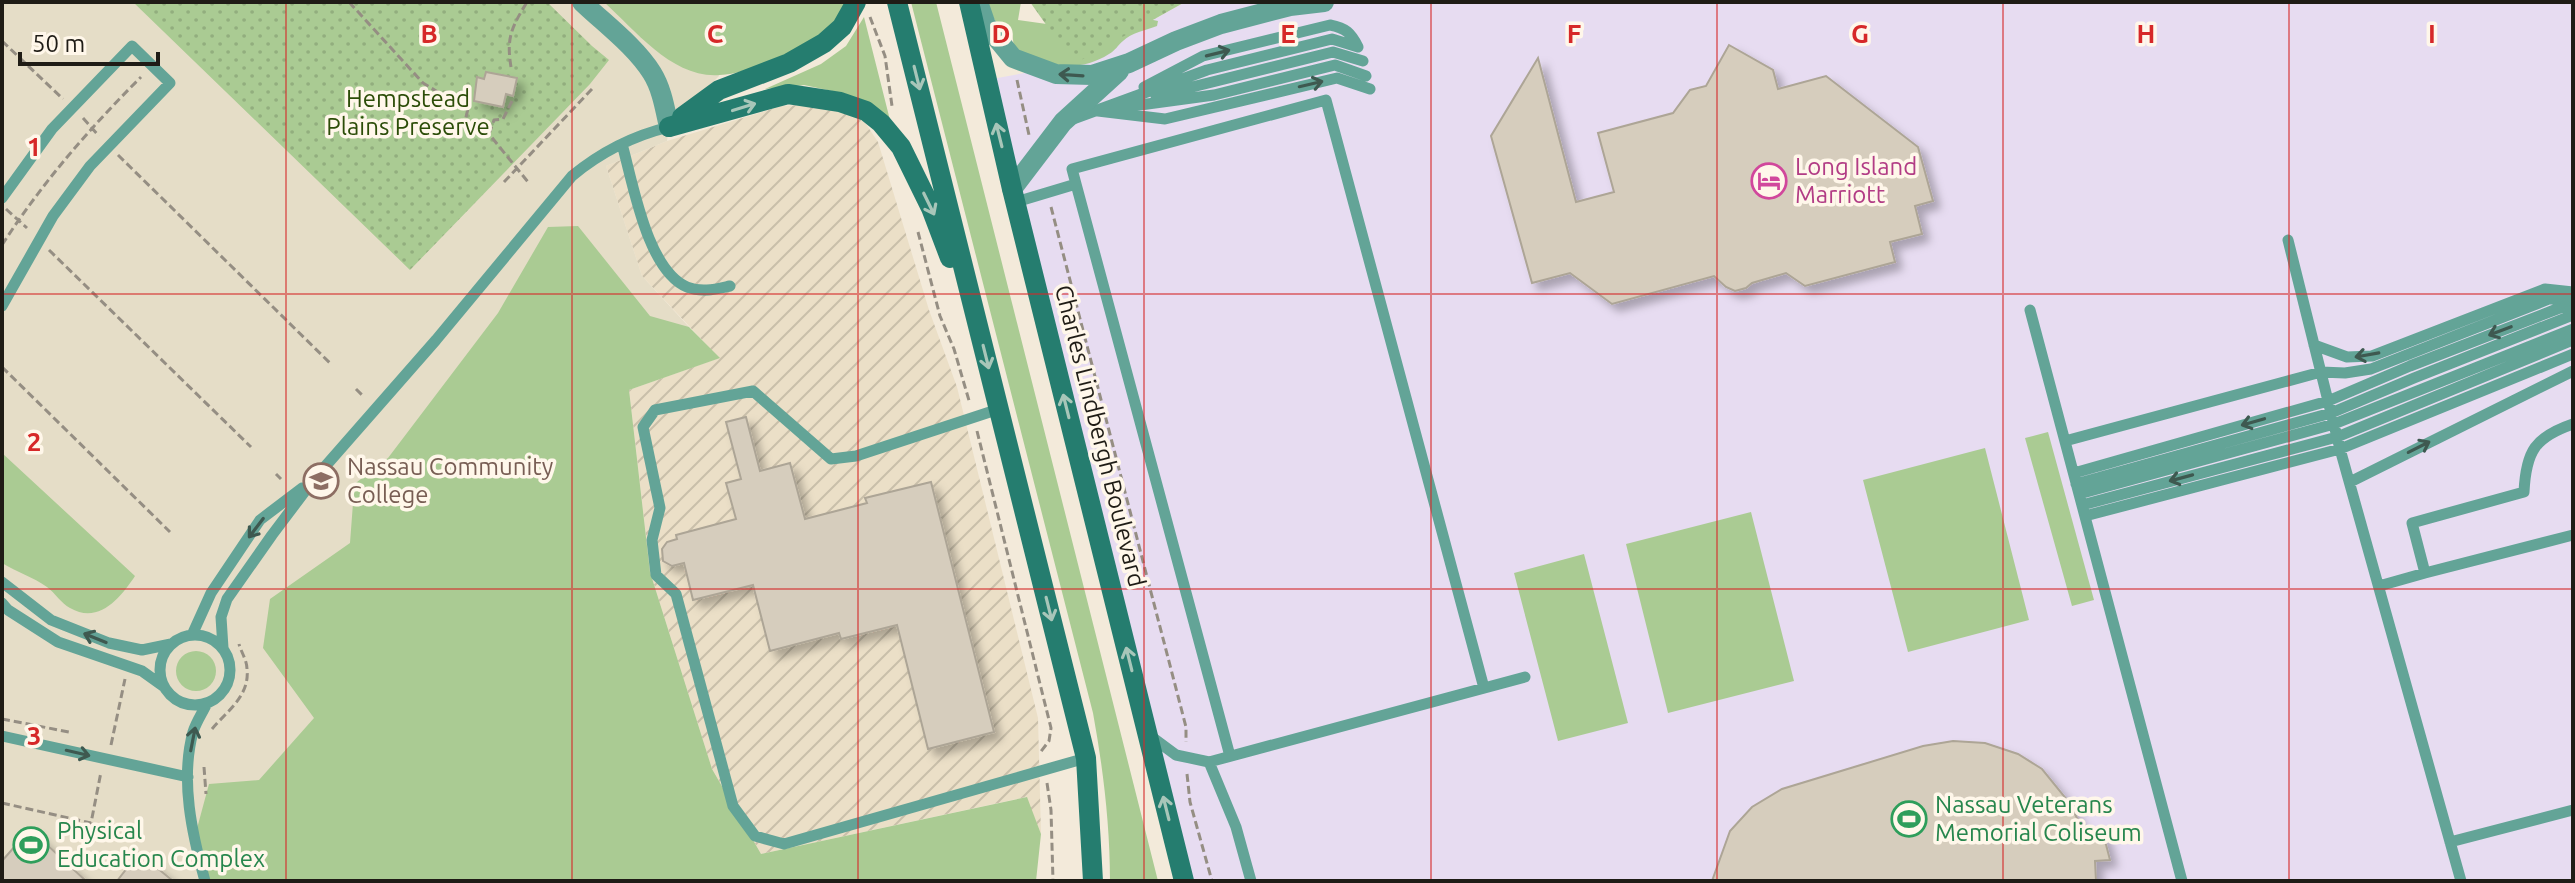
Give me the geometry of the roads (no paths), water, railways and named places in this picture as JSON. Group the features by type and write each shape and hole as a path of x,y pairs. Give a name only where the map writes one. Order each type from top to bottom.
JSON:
{"main road":[{"path":"897,2 1086,758 1093,881"},
{"name":"Charles Lindbergh Boulevard","path":"969,2 1184,881"},
{"path":"669,127 719,90 789,63 824,43 862,6"},
{"path":"669,127 788,94 840,102 866,111 901,147 931,208 974,312"}],"street":[{"path":"582,2 624,42 669,127"},
{"path":"978,2 986,25 1013,58 1056,74 1076,75 1092,75 1129,63 1221,24 1290,6 1324,2"},
{"path":"1014,196 1037,156 1063,122 1129,63"}],"lane":[{"path":"1098,111 1203,56 1330,25 1342,27 1351,33 1358,47"},
{"path":"2,198 52,129 132,46 170,83 81,179 53,216 2,306"},
{"path":"1063,122 1333,52 1363,61"},
{"path":"1098,111 1214,95 1335,65 1366,76"},
{"path":"1098,111 1165,119 1337,78 1370,89"},
{"path":"1230,756 1072,169 1326,100 1484,688"},
{"path":"223,648 221,617 227,599 315,478 436,340 572,176 598,155 646,132 669,127"},
{"path":"622,144 651,246 668,274 697,290 711,291 730,286"},
{"path":"1014,196 1047,193 1076,184"},
{"path":"2288,240 2339,443 2461,881"},
{"path":"2314,345 2347,357 2372,356 2545,289 2573,295"},
{"path":"2065,441 2321,372 2345,373 2371,369 2549,299 2573,295"},
{"path":"2331,413 2410,366 2573,305"},
{"path":"2030,310 2182,881"},
{"path":"2079,494 2331,413 2573,315"},
{"path":"2079,494 2331,413 2573,329"},
{"path":"2339,443 2573,340"},
{"path":"2079,494 2339,443 2573,354"},
{"path":"2350,482 2573,371"},
{"path":"999,409 856,456 831,459 753,391 655,410 643,427 660,508 652,540 656,575 676,594 733,806 755,836 784,844 1086,758"},
{"path":"2425,573 2412,523 2524,492 2531,450 2540,439 2573,424"},
{"path":"192,635 211,593 260,520 315,478"},
{"path":"2379,586 2573,535"},
{"path":"2,582 51,620 109,643 142,650 171,644 192,635 214,640 228,657 229,681 224,692 207,703 192,706 181,703 142,671 58,642 2,603"},
{"path":"164,687 160,664 171,644"},
{"path":"1148,734 1176,755 1209,762 1525,677"},
{"path":"205,881 196,847 188,777 193,730 207,703"},
{"path":"2,736 188,777"},
{"path":"1209,762 1236,827 1251,881"},
{"path":"2450,842 2573,810"}],"place":[{"name":"Long Island Marriott","path":"1769,181"},
{"name":"Nassau Community College","path":"321,481"},
{"name":"Nassau Veterans Memorial Coliseum","path":"1909,819"},
{"name":"Physical Education Complex","path":"31,845"}],"park label":[{"name":"Hempstead Plains Preserve","path":"408,113"}]}
